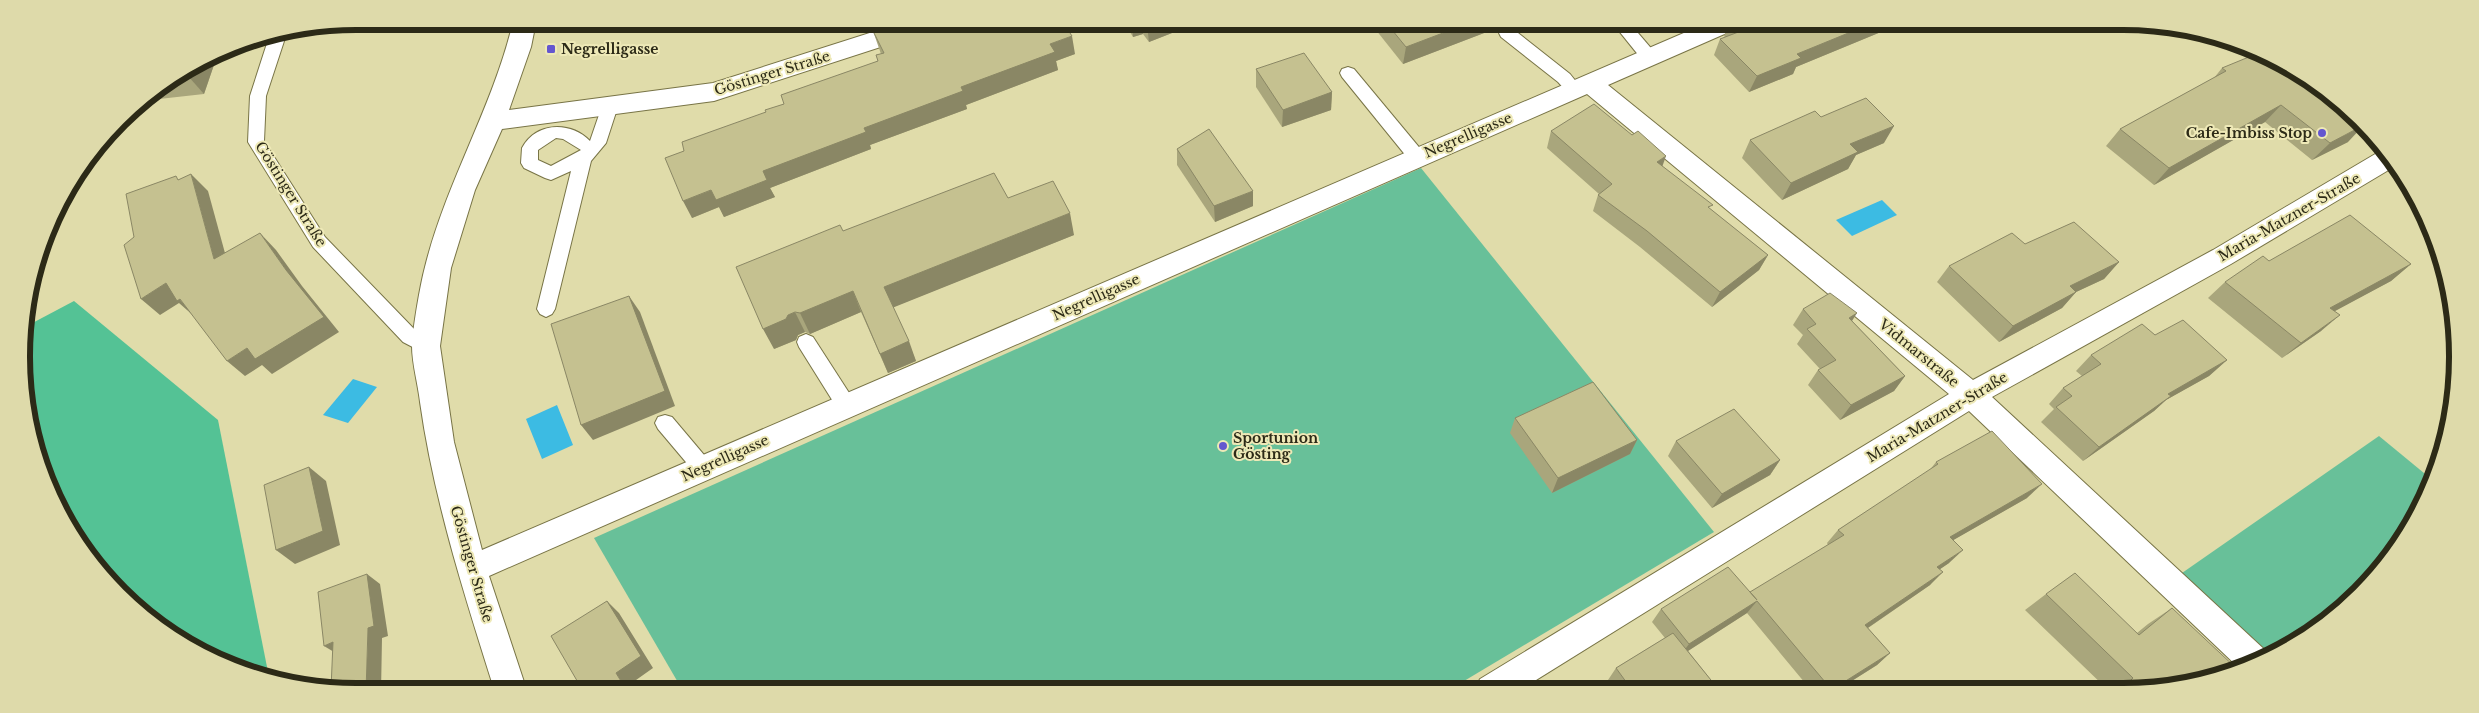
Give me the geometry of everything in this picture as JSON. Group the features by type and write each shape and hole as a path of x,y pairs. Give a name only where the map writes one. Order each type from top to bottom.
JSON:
{"street":[{"name":"Göstinger Straße","path":"508,683 472,569 440,442 426,346 438,268 462,190 493,121 520,47 523,30"},
{"name":"Göstinger Straße","path":"493,121 714,92 906,30"},
{"name":"Negrelligasse","path":"472,569 1712,30"},
{"name":"Vidmarstraße","path":"1581,86 1971,395 2250,657"},
{"name":"Maria-Matzner-Straße","path":"1501,683 1971,395 2222,257 2384,161"}],"lane":[{"path":"1626,30 1650,58"},
{"path":"1507,33 1564,78 1581,86"},
{"name":"Göstinger Straße","path":"276,40 258,96 256,142 318,242 410,337 426,346"},
{"path":"1348,74 1417,157"},
{"path":"546,308 583,152 597,146 610,106"},
{"path":"806,342 846,405"},
{"path":"665,424 703,468"}],"green space":[{"name":"Sportunion Gösting","path":"1421,168 1714,532 1461,683 678,683 594,538"},
{"path":"74,301 218,420 268,671 212,649 158,616 111,572 85,538 64,501 47,461 41,441 36,420 31,378 32,323"},
{"path":"2379,436 2426,475 2405,520 2382,555 2368,572 2321,616 2286,639 2265,650 2182,573"}],"water":[{"path":"1882,200 1897,215 1852,236 1836,220"},
{"path":"353,379 377,387 348,423 323,415"},
{"path":"557,405 573,445 542,459 526,419"}],"building":[{"path":"1068,30 1072,36 1050,44 1055,52 961,87 963,91 864,128 866,132 763,171 767,180 716,200 711,190 683,201 665,158 684,151 682,142 784,104 781,95 878,61 876,55 884,53 873,31"},
{"path":"1392,30 1451,30 1406,47"},
{"path":"1856,30 1797,54 1801,58 1757,76 1720,39 1741,31"},
{"path":"1304,53 1332,92 1283,110 1256,69"},
{"path":"2250,56 2267,64 2321,97 2356,129 2330,143 2281,105 2169,168 2120,129 2226,71 2222,68"},
{"path":"1866,98 1894,126 1850,144 1858,152 1791,183 1750,140 1815,111 1821,117"},
{"path":"1594,104 1632,135 1638,131 1666,156 1657,162 1713,205 1708,207 1768,255 1720,292 1647,231 1598,195 1612,184 1551,131"},
{"path":"1209,129 1253,191 1214,206 1177,149"},
{"path":"994,173 1008,198 1053,181 1070,213 884,287 909,341 880,354 853,291 800,313 795,312 788,315 786,319 763,329 736,267 840,225 843,231"},
{"path":"191,174 214,259 260,233 286,270 324,317 255,359 247,348 227,361 180,299 177,301 166,283 141,299 124,245 134,237 126,194 176,176 178,180"},
{"path":"2350,215 2411,264 2330,308 2340,315 2301,343 2225,282 2263,256 2269,261"},
{"path":"2074,222 2119,262 2070,286 2076,292 2013,326 1949,266 2012,233 2025,244"},
{"path":"1830,293 1857,313 1849,318 1905,376 1851,405 1818,370 1836,360 1807,329 1816,324 1803,309"},
{"path":"629,296 665,391 581,425 551,324"},
{"path":"2183,320 2227,360 2168,394 2171,396 2099,447 2056,407 2072,396 2063,388 2101,364 2091,355 2142,324 2155,335"},
{"path":"1593,382 1637,440 1558,478 1515,418"},
{"path":"1734,409 1780,460 1722,494 1676,441"},
{"path":"1992,431 2042,484 1950,537 1963,550 1937,567 1943,572 1865,625 1890,653 1842,683 1826,683 1757,601 1689,644 1661,609 1728,567 1757,600 1750,592 1844,535 1838,530 1938,464 1936,462"},
{"path":"309,467 323,531 276,550 264,485"},
{"path":"2075,573 2139,635 2172,608 2232,664 2186,677 2128,683 2133,678 2046,594"},
{"path":"367,574 374,626 368,628 366,683 331,682 333,642 324,646 318,592"},
{"path":"607,601 641,656 616,673 622,683 578,683 551,636"},
{"path":"1673,633 1713,683 1627,683 1616,668"}],"place":[{"name":"Negrelligasse","path":"551,49"},
{"name":"Cafe-Imbiss Stop","path":"2322,133"},
{"name":"Sportunion Gösting","path":"1223,446"}]}
